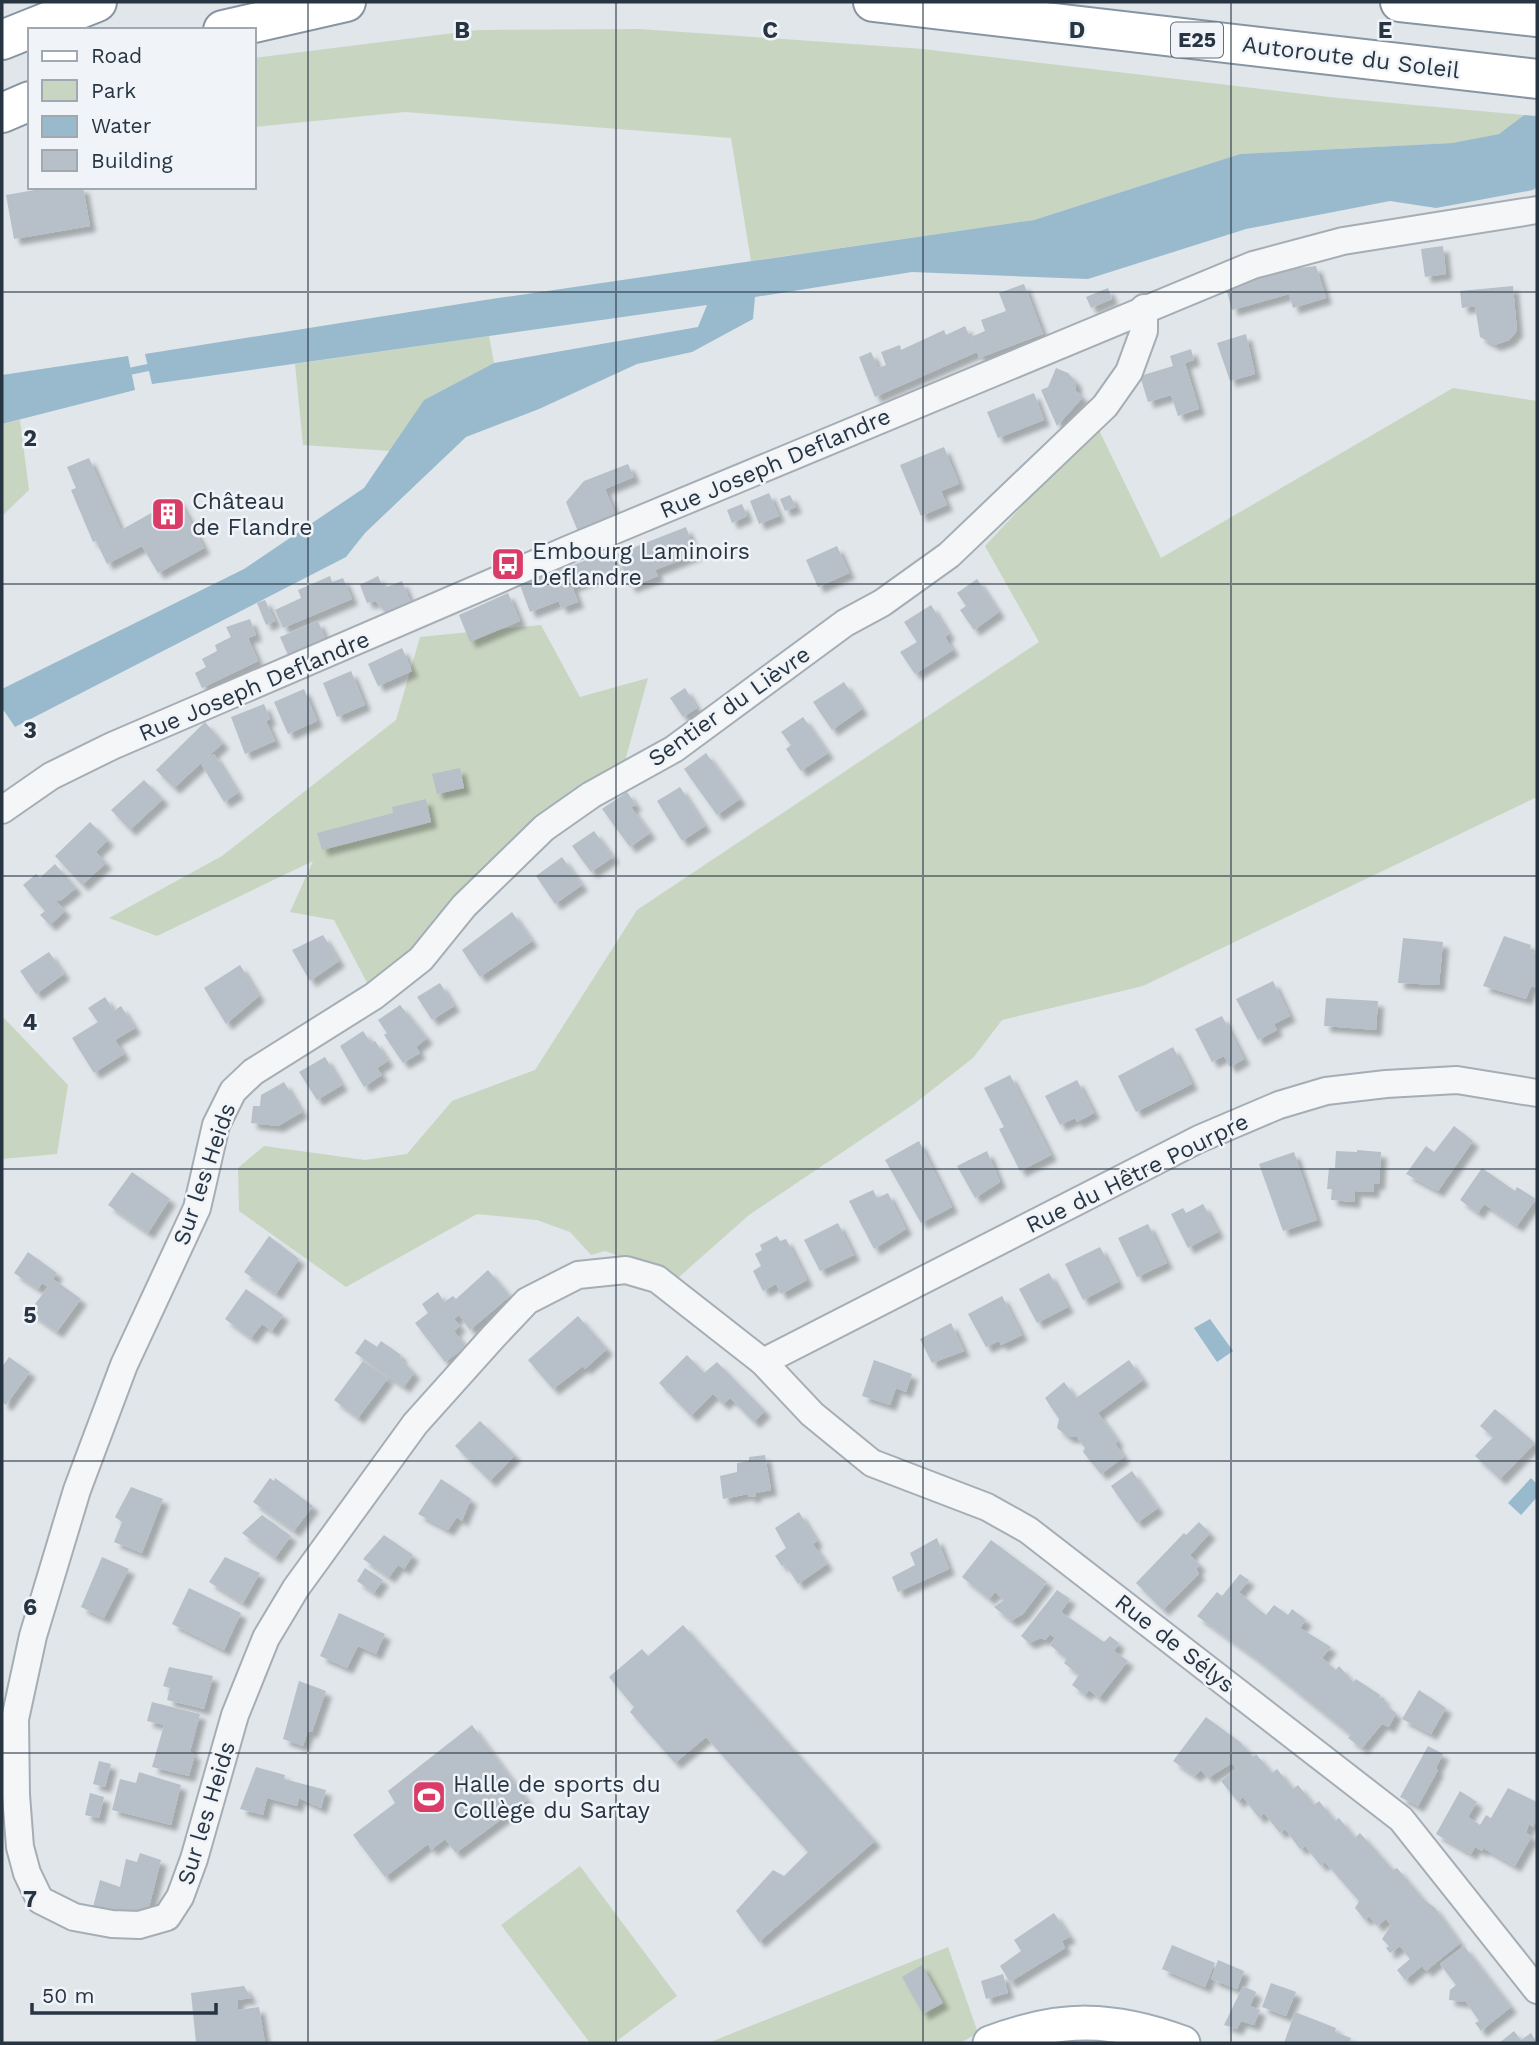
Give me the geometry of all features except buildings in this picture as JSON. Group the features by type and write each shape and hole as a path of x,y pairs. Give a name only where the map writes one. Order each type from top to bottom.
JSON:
{"highway":[{"path":"32,28 97,2"},
{"path":"232,28 346,2"},
{"name":"Autoroute du Soleil","path":"873,2 1537,79"},
{"path":"1400,2 1537,17"},
{"path":"2,40 28,30"},
{"path":"2,114 28,102"}],"main road":[{"path":"990,2043 1108,2022 1138,2027 1183,2043"}],"street":[{"name":"Rue Joseph Deflandre","path":"2,810 51,776 112,746 574,547 1253,265 1343,241 1537,210"},
{"name":"Sentier du Lièvre","path":"233,1091 253,1072 374,996 421,959 464,906 544,828 591,795 674,749 845,624 882,603 949,555 1105,406 1129,372 1144,331 1144,308"},
{"name":"Rue du Hêtre Pourpre","path":"763,1362 1199,1139 1279,1105 1326,1091 1445,1080 1537,1093"},
{"name":"Sur les Heids","path":"233,1091 216,1125 197,1208 124,1365 78,1490 33,1636 15,1719 16,1795 20,1847 27,1873 40,1900 74,1917 112,1924 139,1925 167,1917 180,1897 194,1859 235,1715 267,1638 296,1588 415,1424 527,1301 578,1275 626,1270 657,1279 763,1362"},
{"name":"Rue de Sélys","path":"763,1362 813,1414 872,1463 987,1507 1020,1525 1401,1819 1537,1990"}],"green space":[{"path":"640,29 923,49 1338,98 1524,115 1499,134 1452,143 1240,154 1034,220 751,261 731,138 405,112 256,127 256,58 478,30"},
{"path":"489,336 494,363 424,400 390,451 303,445 295,364"},
{"path":"1453,388 1537,401 1537,797 1143,986 1002,1020 973,1058 914,1104 749,1215 679,1277 605,1251 591,1255 570,1232 537,1220 477,1214 346,1287 239,1211 238,1168 264,1146 365,1160 407,1154 452,1101 535,1070 637,910 1039,642 985,546 1097,426 1161,558"},
{"path":"20,420 29,490 2,516 2,424"},
{"path":"541,625 580,697 648,678 620,779 591,795 374,996 334,920 290,912 313,861 157,936 109,918 222,856 396,720 420,637"},
{"path":"2,1016 68,1085 57,1154 2,1159"},
{"path":"580,1866 677,1996 614,2043 590,2043 501,1925"},
{"path":"948,1947 978,2033 960,2043 708,2043"}],"water":[{"path":"1524,115 1537,116 1537,187 1533,190 1436,208 1390,201 1246,229 1088,279 912,272 755,297 753,319 692,352 637,364 539,409 466,437 365,533 346,557 15,727 2,708 2,689 244,569 364,488 424,400 494,363 698,327 707,305 152,384 145,354 485,300 1034,220 1240,154 1452,143 1499,134"},
{"path":"128,356 135,390 2,424 2,375"},
{"path":"1210,1319 1233,1351 1217,1362 1194,1328"},
{"path":"1531,1478 1537,1484 1537,1497 1521,1515 1508,1503"}],"waterway":[{"path":"122,373 155,366"}],"place":[{"name":"Château de Flandre","path":"168,514"},
{"name":"Embourg Laminoirs Deflandre","path":"508,564"},
{"name":"Halle de sports du Collège du Sartay","path":"429,1797"}]}
